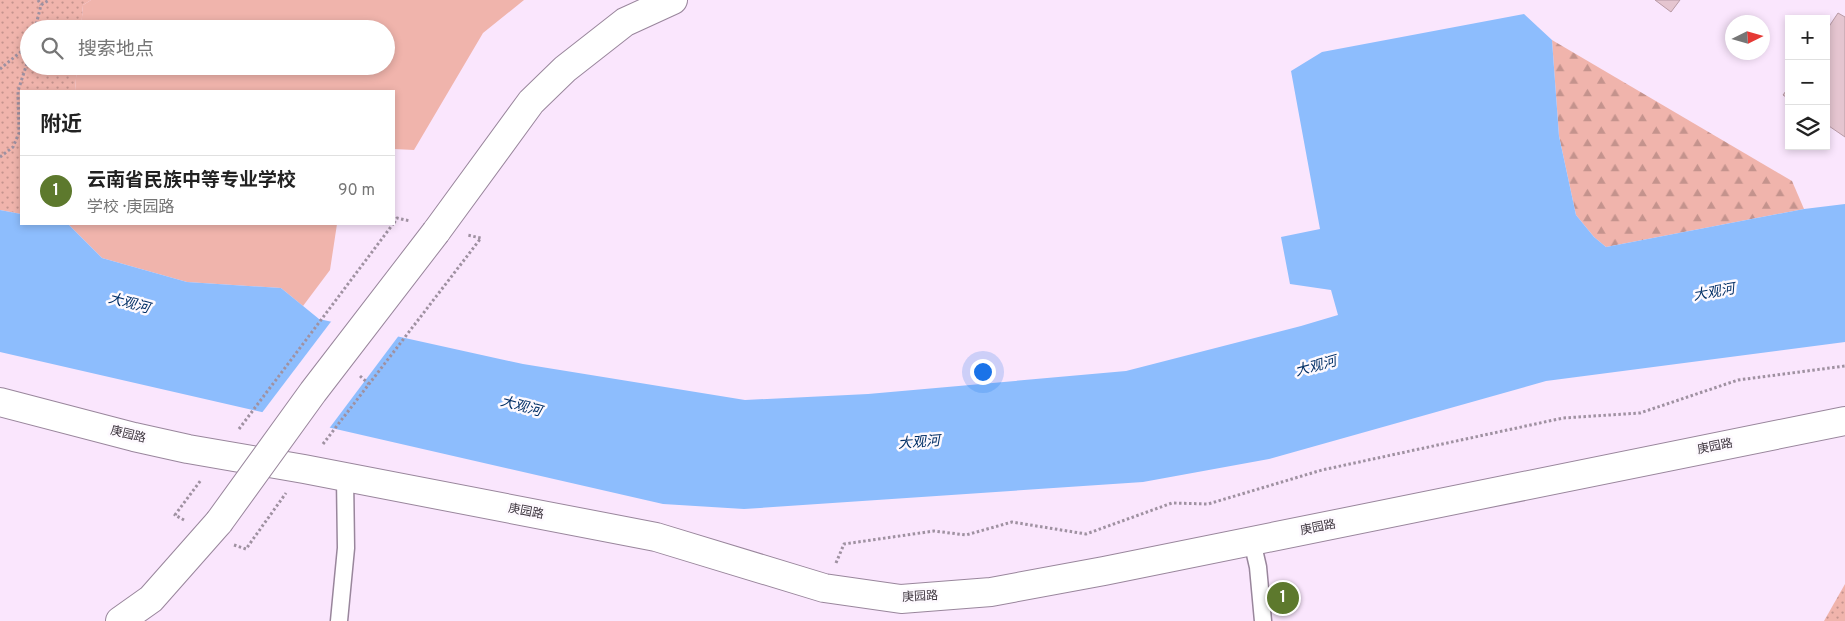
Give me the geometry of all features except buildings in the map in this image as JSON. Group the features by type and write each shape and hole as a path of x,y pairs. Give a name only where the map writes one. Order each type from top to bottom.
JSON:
{"street":[{"path":"120,621 151,599 219,522 313,392 436,232 531,102 565,69 625,22 673,0"},
{"name":"庚园路","path":"0,402 188,449 656,536 824,588 901,599 991,592 1252,542 1845,421"}],"lane":[{"path":"339,621 346,548 346,477"},
{"path":"1252,542 1258,567 1263,621"}],"path":[{"path":"37,20 40,5 38,0"},
{"path":"40,5 49,0"},
{"path":"0,69 20,52"},
{"path":"0,157 13,147 20,133 18,91 23,75"},
{"path":"248,418 392,225"},
{"path":"324,443 481,238"},
{"path":"824,588 844,544 934,531 966,535 1012,522 1086,534 1172,503 1208,504 1322,470 1524,426 1563,418 1640,413 1738,380 1845,366"},
{"path":"175,515 206,473"},
{"path":"246,550 289,489"}],"green space":[{"path":"0,0 91,0 83,5 82,20 20,20 20,75 76,75 75,90 20,90 20,214 0,210"},
{"path":"91,0 524,0 483,33 414,150 395,149 395,90 75,90 76,75 395,75 395,20 82,20 83,5"},
{"path":"1552,40 1792,181 1804,209 1606,247 1594,237 1576,215 1559,136"},
{"path":"69,225 337,225 330,270 303,306 281,288 187,282 102,258"},
{"path":"1845,584 1845,621 1824,621"}],"water":[{"name":"大观河","path":"1524,14 1552,40 1559,136 1576,215 1594,237 1606,247 1804,209 1845,204 1845,342 1546,381 1269,459 1143,482 744,509 663,504 0,352 0,210 20,214 20,225 69,225 102,258 187,282 281,288 319,319 523,364 745,400 868,394 1126,371 1338,315 1331,290 1290,284 1281,237 1320,229 1291,71 1322,52"}],"pier":[{"path":"333,319 400,334 328,430 261,414"}],"place":[{"name":"云南省民族中等专业学校","path":"1283,598"}]}
